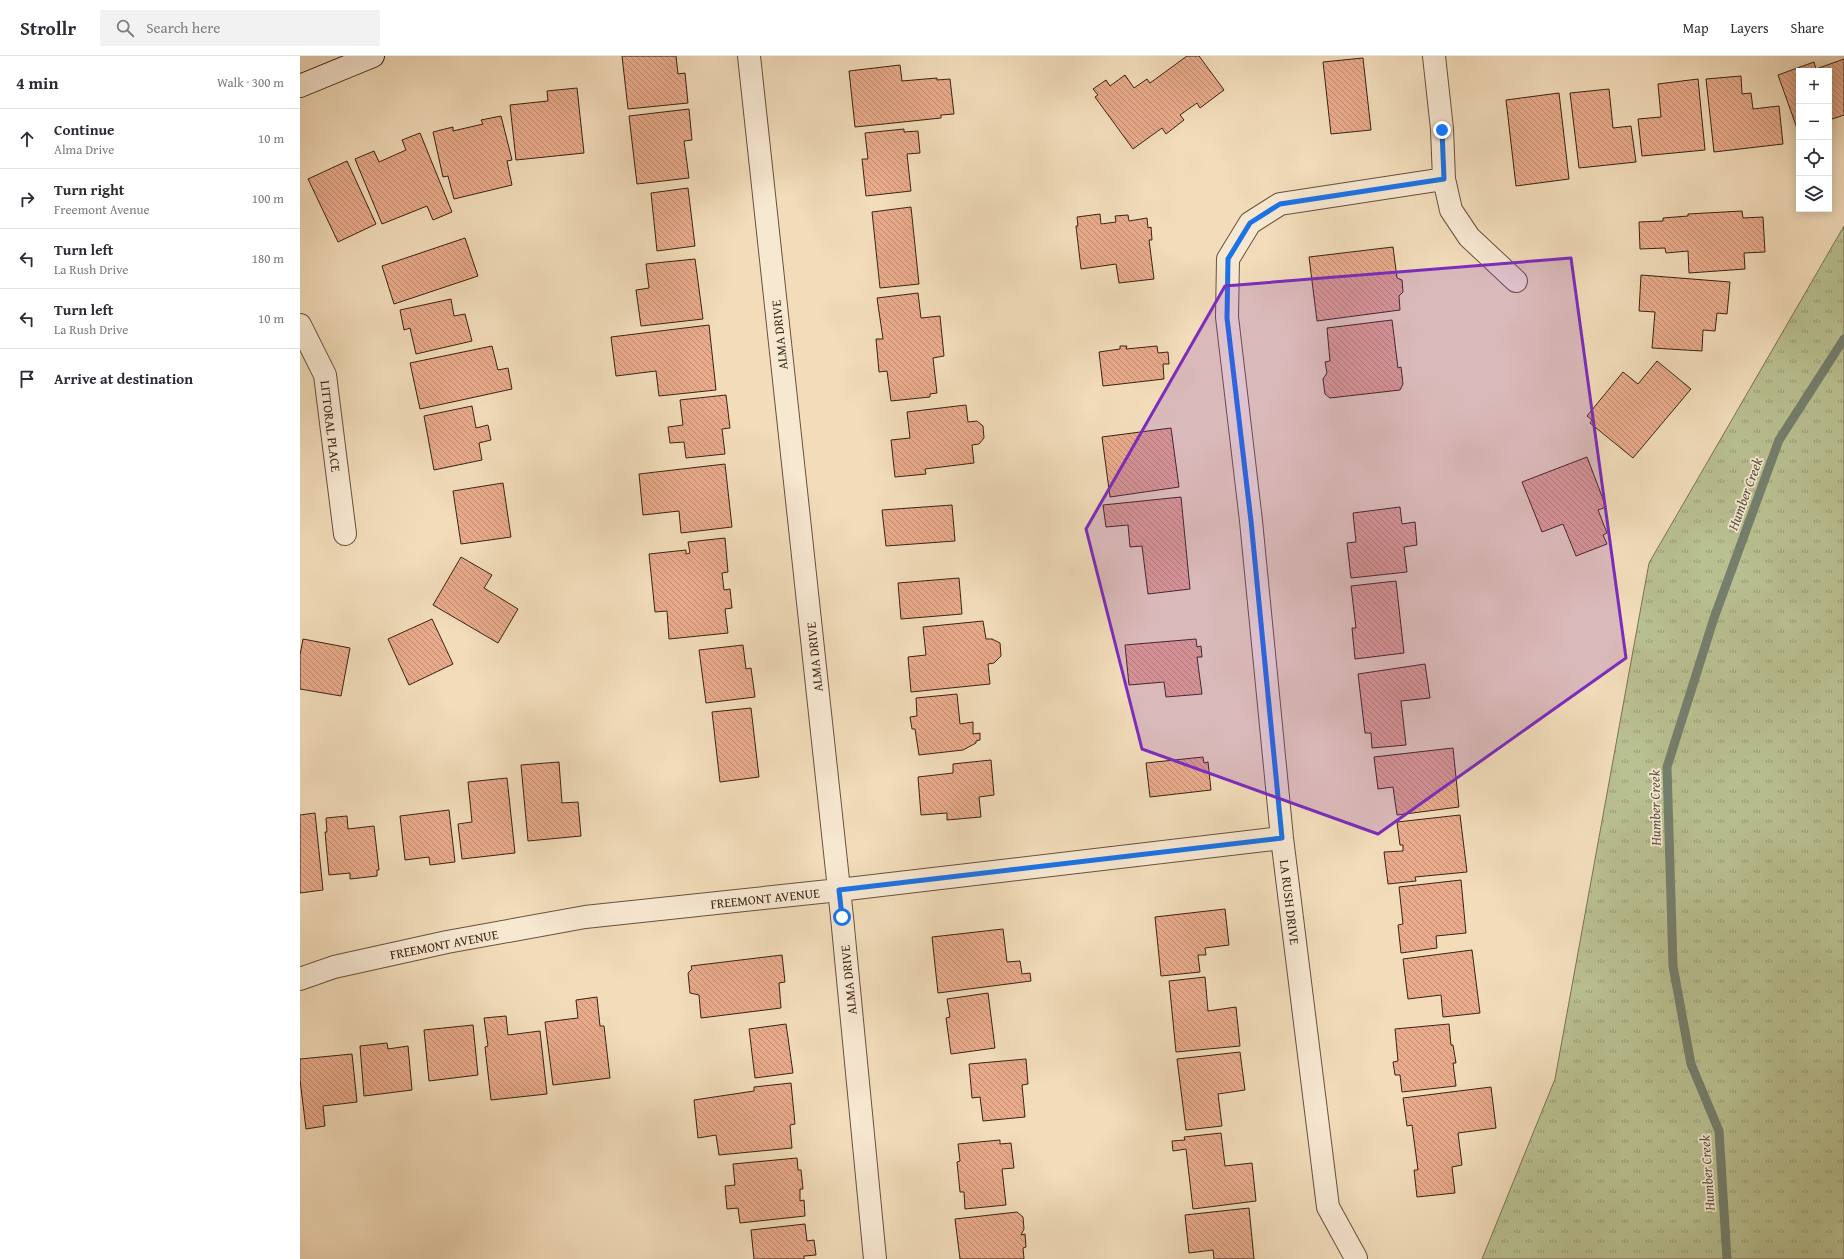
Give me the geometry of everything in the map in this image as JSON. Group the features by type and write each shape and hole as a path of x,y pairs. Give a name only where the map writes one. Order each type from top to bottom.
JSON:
{"street":[{"path":"300,86 373,56"},
{"name":"ALMA DRIVE","path":"749,56 839,890 875,1259"},
{"path":"1434,56 1442,130 1444,179 1451,210 1469,237 1516,281"},
{"name":"LA RUSH DRIVE","path":"1356,1258 1328,1207 1282,838 1251,521 1227,318 1228,259 1250,223 1280,204 1444,179"},
{"name":"LITTORAL PLACE","path":"300,325 325,375 345,534"},
{"name":"FREEMONT AVENUE","path":"300,979 334,967 439,944 585,917 839,890 1282,838"}],"highlighted area":[{"path":"1571,258 1626,658 1378,834 1142,749 1086,529 1225,286"}],"green space":[{"path":"1844,226 1844,1259 1482,1259 1555,1079 1649,563"}],"building":[{"path":"622,56 676,56 678,74 685,73 688,103 628,109"},
{"path":"1187,56 1199,56 1224,90 1200,108 1197,103 1180,115 1184,120 1166,134 1162,128 1133,149 1095,97 1098,95 1093,89 1106,80 1110,86 1125,75 1134,88 1147,79 1150,83"},
{"path":"1363,58 1371,130 1331,134 1323,62"},
{"path":"1844,59 1844,115 1832,119 1832,68 1819,68"},
{"path":"1814,62 1816,68 1797,68"},
{"path":"900,65 902,81 937,78 937,80 950,79 954,114 941,115 941,118 855,127 849,71"},
{"path":"1796,68 1796,125 1778,75"},
{"path":"1741,76 1742,94 1751,93 1753,109 1779,106 1783,144 1714,152 1706,79"},
{"path":"1698,79 1705,150 1642,156 1638,119 1661,117 1658,84"},
{"path":"577,88 584,153 516,160 510,105 548,101 547,91"},
{"path":"1609,89 1613,128 1631,126 1636,162 1579,168 1570,93"},
{"path":"1559,93 1569,179 1516,186 1506,100"},
{"path":"689,109 692,140 684,141 689,178 637,184 629,116"},
{"path":"501,116 512,160 507,161 512,185 454,199 448,176 443,177 433,132 453,127 453,131 483,124 481,120"},
{"path":"904,129 904,132 918,131 920,153 907,154 911,191 866,196 862,159 868,159 865,133"},
{"path":"420,133 452,212 433,220 427,206 382,224 355,159 374,151 379,162 406,150 402,140"},
{"path":"347,161 376,224 338,242 308,179"},
{"path":"688,188 695,246 657,251 651,193"},
{"path":"911,207 919,284 880,288 872,212"},
{"path":"1742,211 1743,218 1763,217 1765,252 1744,253 1745,269 1689,273 1688,251 1666,253 1665,248 1640,249 1639,222 1663,221 1663,218 1688,216 1688,214"},
{"path":"1100,214 1101,224 1116,222 1115,216 1128,215 1129,221 1147,218 1148,228 1151,227 1152,240 1149,240 1154,279 1119,283 1116,264 1081,269 1076,226 1078,226 1077,217"},
{"path":"465,238 478,276 394,304 382,266"},
{"path":"1393,247 1397,278 1402,280 1403,292 1399,296 1400,310 1317,321 1309,257"},
{"path":"695,259 703,319 641,326 636,290 649,288 646,264"},
{"path":"1641,275 1730,282 1727,314 1717,313 1715,331 1703,330 1702,351 1652,348 1655,312 1639,311"},
{"path":"918,293 921,318 940,316 944,356 933,358 937,393 930,394 930,397 891,401 887,371 879,372 876,339 883,339 877,298"},
{"path":"451,299 454,316 465,314 472,341 416,354 410,328 404,330 400,310"},
{"path":"1392,320 1398,368 1401,367 1403,384 1400,390 1330,398 1325,394 1323,379 1327,373 1325,362 1330,361 1327,328"},
{"path":"709,325 716,390 659,396 656,371 616,376 611,337"},
{"path":"492,346 498,370 508,368 512,389 420,409 410,363"},
{"path":"1120,346 1127,346 1126,349 1157,346 1158,353 1168,352 1169,364 1163,364 1164,379 1103,386 1099,352 1120,349"},
{"path":"1657,361 1691,389 1633,458 1590,423 1592,420 1587,416 1623,372 1638,384"},
{"path":"726,395 730,428 722,429 725,454 686,458 684,442 670,443 668,427 683,425 680,400"},
{"path":"966,405 968,422 977,421 983,426 984,438 979,444 972,445 974,463 925,469 926,474 895,477 891,440 910,438 907,412"},
{"path":"472,406 476,428 488,425 491,440 479,443 482,460 434,470 424,416"},
{"path":"1171,428 1179,487 1110,497 1102,437"},
{"path":"1587,457 1606,507 1598,510 1607,533 1603,535 1607,544 1576,556 1563,524 1542,532 1522,482"},
{"path":"725,464 732,527 681,533 679,511 643,515 639,474"},
{"path":"503,483 511,537 461,544 453,491"},
{"path":"1181,497 1190,589 1148,594 1142,546 1130,547 1128,525 1106,527 1103,505"},
{"path":"952,505 955,541 886,546 882,510"},
{"path":"1400,507 1402,524 1415,522 1417,545 1404,547 1407,572 1351,578 1347,543 1356,542 1353,513"},
{"path":"725,538 728,572 722,573 724,590 730,589 732,608 725,609 728,633 669,639 667,611 655,612 649,554 686,550 686,554 690,553 688,542"},
{"path":"461,557 492,575 484,588 518,609 498,643 433,605"},
{"path":"959,578 962,614 901,619 898,583"},
{"path":"1396,581 1404,653 1355,659 1352,628 1356,628 1351,586"},
{"path":"432,619 453,664 409,685 388,639"},
{"path":"983,621 986,639 992,639 1000,643 1001,656 994,663 988,664 990,684 911,692 908,657 926,655 923,627"},
{"path":"303,639 350,648 341,696 300,689 300,655"},
{"path":"1196,639 1197,647 1201,646 1202,657 1197,657 1202,694 1166,697 1164,682 1129,685 1125,645"},
{"path":"743,645 746,669 751,668 755,697 706,703 699,650"},
{"path":"1425,664 1430,698 1401,701 1406,745 1372,748 1371,733 1365,733 1358,674"},
{"path":"957,694 960,724 973,722 973,734 980,733 980,740 963,750 919,755 915,729 912,729 910,717 917,716 916,698"},
{"path":"751,708 759,777 720,782 712,712"},
{"path":"1453,748 1459,807 1397,815 1393,787 1378,789 1374,757"},
{"path":"1203,757 1204,763 1208,762 1211,790 1150,797 1146,763"},
{"path":"991,760 994,795 979,797 981,817 947,820 947,813 921,815 918,777 953,773 953,764"},
{"path":"559,762 562,803 578,802 581,836 528,841 521,765"},
{"path":"507,778 515,853 462,859 458,824 472,822 468,782"},
{"path":"449,810 455,862 430,865 429,857 405,860 400,816"},
{"path":"315,813 323,890 300,893 300,815"},
{"path":"1460,815 1467,872 1415,877 1416,881 1388,884 1384,852 1403,851 1403,845 1400,845 1397,822"},
{"path":"347,816 348,829 374,826 379,870 377,870 377,876 350,879 350,873 329,875 325,832 327,832 326,818"},
{"path":"1461,880 1466,933 1436,936 1437,948 1401,953 1398,925 1403,924 1399,887"},
{"path":"1225,909 1229,945 1205,948 1206,955 1198,955 1200,972 1161,976 1155,917"},
{"path":"1003,929 1007,962 1020,961 1022,974 1030,973 1031,981 938,993 932,937"},
{"path":"1472,950 1480,1013 1443,1017 1441,995 1408,999 1403,959"},
{"path":"782,955 785,982 779,983 781,1008 701,1018 699,995 690,993 688,973 692,969 691,966"},
{"path":"1205,977 1208,1011 1236,1007 1240,1046 1176,1052 1169,981"},
{"path":"988,993 995,1048 951,1054 946,1018 950,1017 947,999"},
{"path":"597,997 600,1026 604,1026 610,1078 553,1085 545,1022 578,1018 576,1000"},
{"path":"506,1016 508,1035 540,1031 547,1094 491,1100 485,1047 488,1046 484,1018"},
{"path":"786,1024 793,1073 755,1078 749,1029"},
{"path":"1449,1024 1451,1045 1453,1045 1456,1063 1453,1063 1456,1086 1402,1092 1400,1075 1395,1075 1393,1062 1398,1061 1395,1029"},
{"path":"473,1025 478,1075 429,1081 424,1030"},
{"path":"387,1043 388,1049 408,1046 412,1090 364,1096 360,1046"},
{"path":"1240,1052 1245,1090 1218,1094 1222,1126 1186,1130 1177,1059"},
{"path":"352,1054 357,1102 323,1106 325,1126 306,1129 300,1080 300,1059"},
{"path":"1026,1059 1028,1084 1022,1085 1025,1117 983,1121 980,1097 972,1098 969,1064"},
{"path":"791,1083 795,1124 790,1125 792,1148 719,1155 716,1135 698,1138 694,1100 754,1091 754,1087"},
{"path":"1491,1087 1496,1128 1458,1133 1462,1165 1452,1167 1455,1193 1417,1197 1414,1170 1418,1170 1412,1125 1407,1126 1403,1098"},
{"path":"1221,1133 1225,1166 1252,1163 1256,1201 1193,1209 1186,1149 1173,1151 1172,1141 1185,1140 1184,1137"},
{"path":"1000,1140 1000,1144 1011,1143 1014,1168 1002,1169 1006,1205 965,1209 964,1192 960,1192 957,1162 960,1161 958,1144"},
{"path":"797,1158 798,1170 801,1170 803,1189 800,1189 800,1201 804,1200 805,1216 740,1223 738,1208 727,1209 725,1186 735,1185 733,1164"},
{"path":"1249,1208 1254,1259 1214,1259 1213,1250 1189,1253 1185,1215"},
{"path":"1017,1212 1023,1217 1024,1229 1021,1235 1025,1234 1026,1247 1023,1248 1024,1259 960,1259 955,1219"},
{"path":"805,1224 807,1241 814,1240 816,1255 804,1256 804,1259 754,1259 751,1230"}],"waterway":[{"name":"Humber Creek","path":"1727,1259 1719,1131 1691,1064 1673,966 1667,767 1714,618 1779,440 1844,339"}],"route":[{"path":"842,917 839,890 1282,838 1251,521 1227,318 1228,259 1250,223 1280,204 1444,179 1442,130"}]}
